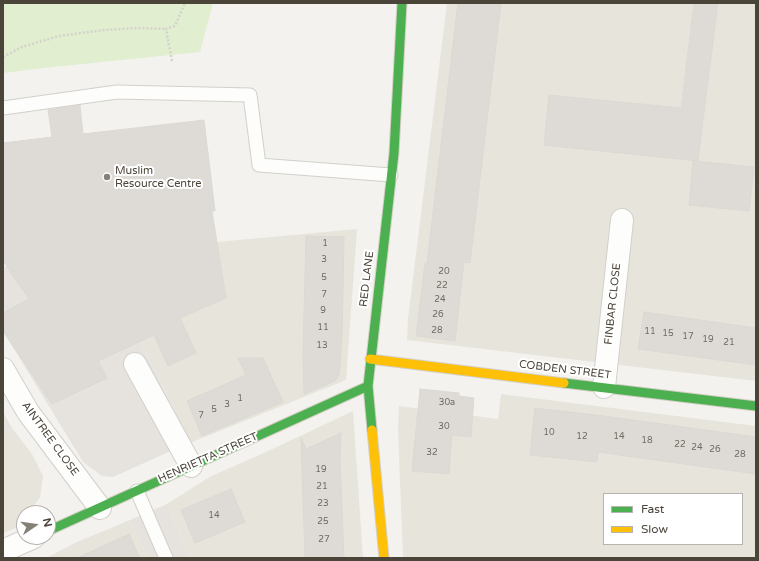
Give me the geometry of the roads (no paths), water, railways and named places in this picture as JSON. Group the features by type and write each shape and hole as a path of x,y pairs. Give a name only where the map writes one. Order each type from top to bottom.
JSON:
{"street":[{"name":"RED LANE","path":"384,558 368,386 394,153 402,3"},
{"name":"FINBAR CLOSE","path":"604,387 622,220"},
{"name":"COBDEN STREET","path":"370,359 756,406"},
{"path":"135,364 191,466"},
{"name":"AINTREE CLOSE","path":"3,369 28,412 100,508"},
{"name":"HENRIETTA STREET","path":"56,527 368,386"},
{"path":"3,551 16,545"}],"lane":[{"path":"3,108 117,92 250,95 259,165 392,175"},
{"path":"137,491 166,558"}],"place":[{"name":"Muslim Resource Centre","path":"107,177"}]}
